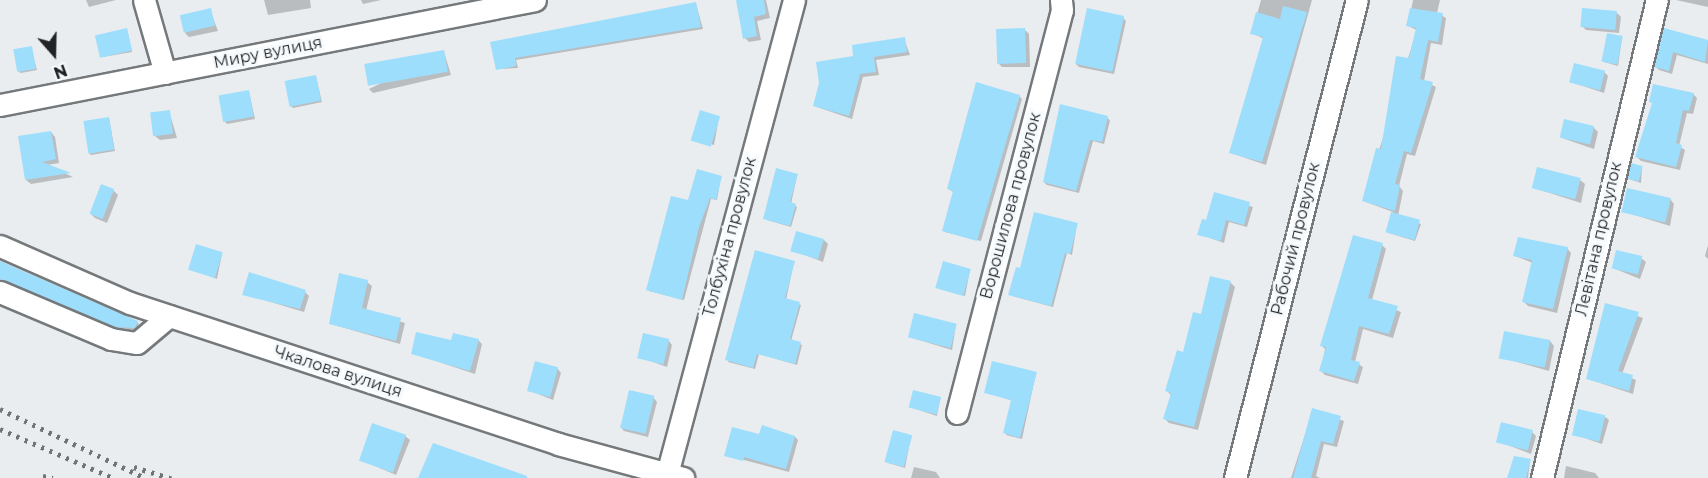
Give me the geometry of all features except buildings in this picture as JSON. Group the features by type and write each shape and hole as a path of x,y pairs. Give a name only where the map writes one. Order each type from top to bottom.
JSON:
{"street":[{"path":"144,0 165,73"},
{"name":"Миру вулиця","path":"0,105 535,0"},
{"name":"Толбухіна провулок","path":"675,476 794,0"},
{"name":"Ворошилова провулок","path":"957,413 1062,10 1061,0"},
{"name":"Рабочий провулок","path":"1235,478 1356,0"},
{"name":"Левітана провулок","path":"1542,478 1656,0"},
{"name":"Чкалова вулиця","path":"0,246 130,303 168,316 558,444 675,476"},
{"path":"0,292 111,339 137,343 168,316"}],"railway":[{"path":"0,409 145,478"},
{"path":"0,429 113,478"},
{"path":"134,467 171,478"},
{"path":"43,476 53,478"}]}
